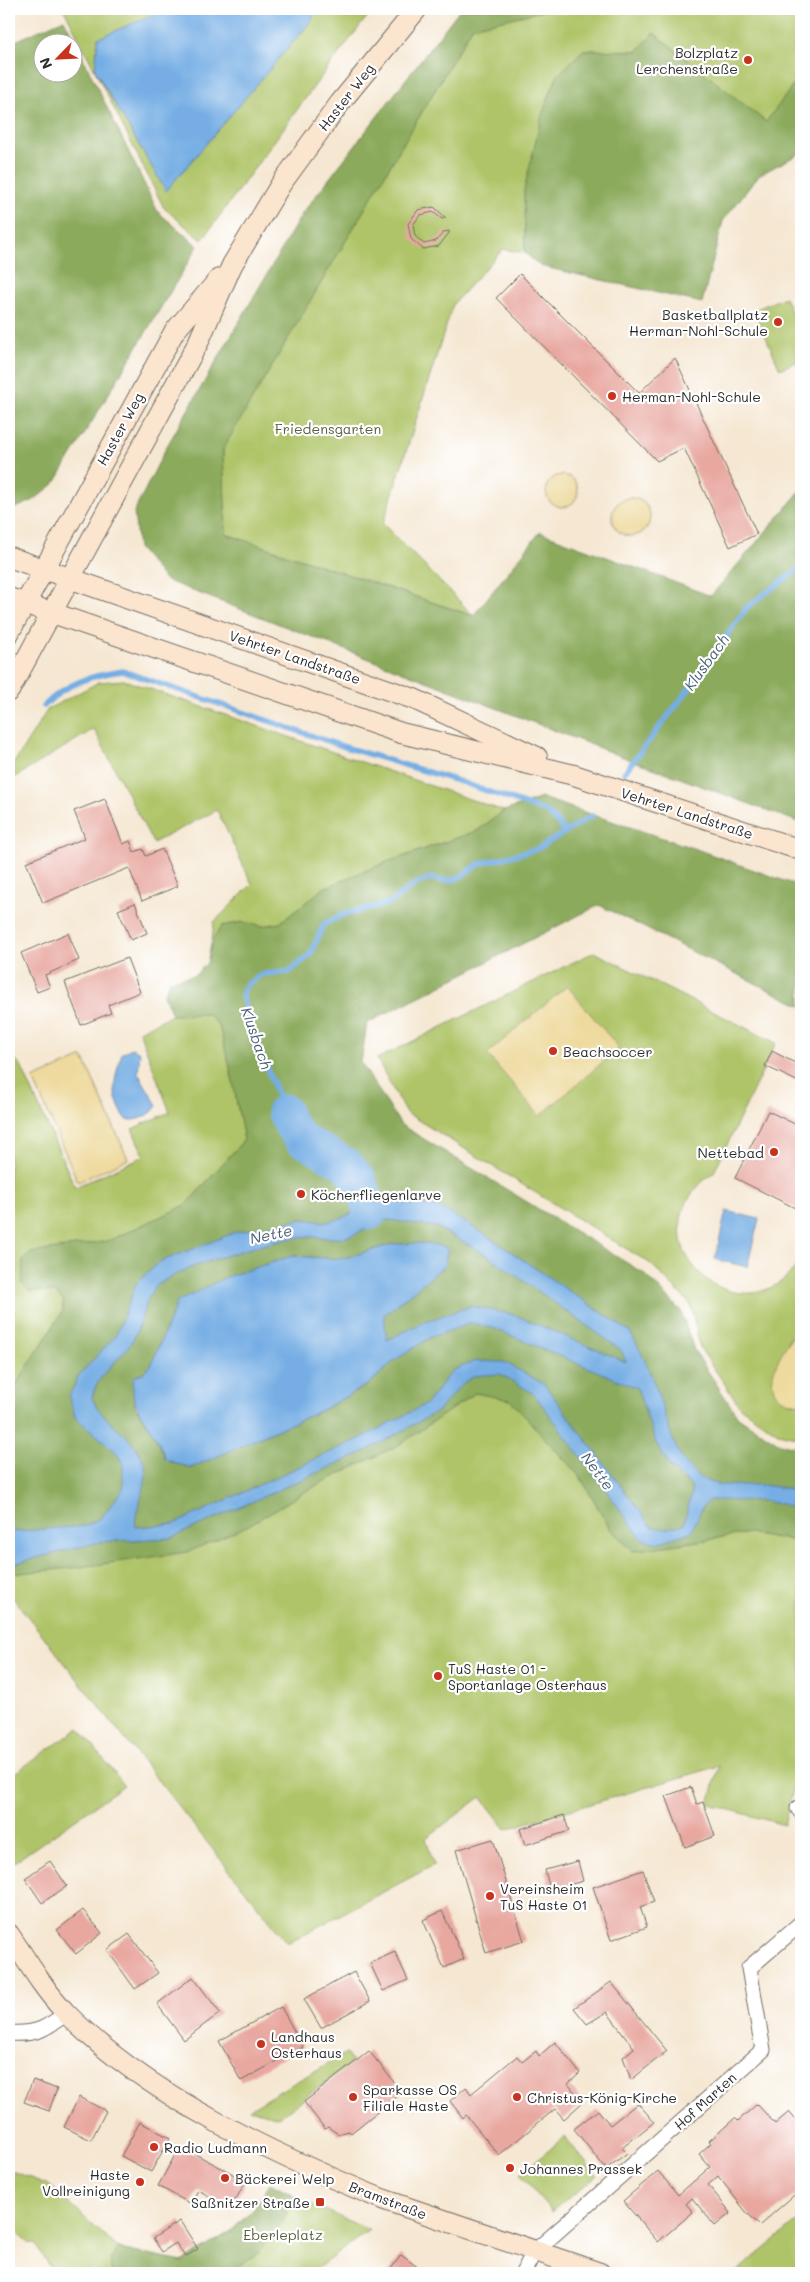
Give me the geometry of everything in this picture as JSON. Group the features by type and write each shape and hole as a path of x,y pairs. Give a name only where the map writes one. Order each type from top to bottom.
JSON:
{"street":[{"name":"Haster Weg","path":"9,691 198,343 232,265 281,184 340,103 417,9"},
{"name":"Haster Weg","path":"9,633 16,600 43,569 174,332 232,265"},
{"name":"Vehrter Landstraße","path":"9,557 414,699 574,775"},
{"name":"Vehrter Landstraße","path":"16,600 401,732 574,775 801,850"},
{"name":"Hof Marten","path":"534,2252 763,2050 749,1968 801,1923"},
{"name":"Bramstraße","path":"9,1934 67,2013 138,2073 226,2126 357,2188 534,2252 600,2273"},
{"path":"9,2033 25,2034 42,2031 67,2013"},
{"path":"523,2273 534,2252"}],"green space":[{"path":"64,9 373,9 202,240 164,208 82,45 82,32 76,32"},
{"path":"460,9 551,9 472,27 223,449 226,534 473,616 540,532 711,596 801,490 801,823 615,754 165,580 138,548 134,512 167,446 302,214"},
{"name":"Friedensgarten","path":"551,9 801,9 801,75 766,123 654,34 637,51 583,50 524,190 525,253 503,249 453,304 383,524 474,616 226,534 223,448 473,26"},
{"path":"64,19 70,32 35,32"},
{"path":"654,33 766,122 801,75 801,153 759,175 723,221 702,303 540,266 525,253 524,190 542,115 557,76 583,50 637,51"},
{"path":"32,34 32,82 82,82 82,56 158,212 198,246 55,483 34,500 9,511 9,44"},
{"name":"Basketballplatz Herman-Nohl-Schule","path":"785,297 801,334 801,360 780,369 754,310"},
{"path":"124,680 504,811 477,831 387,862 324,888 280,923 262,926 243,922 222,926 212,940 214,922 252,884 217,810 153,843 94,729 9,781 9,771 48,709 99,682"},
{"path":"542,798 696,849 801,887 801,1006 599,905 367,1023 361,1063 401,1125 645,1274 681,1311 694,1350 738,1417 778,1443 801,1448 801,1542 749,1533 633,1551 611,1530 581,1478 510,1400 475,1393 399,1445 315,1486 247,1526 188,1552 81,1567 9,1574 9,1396 63,1311 63,1300 54,1292 29,1291 22,1284 23,1260 31,1253 108,1241 186,1205 244,1140 230,1067 219,1026 208,1014 172,1015 164,994 170,980 195,975 207,963 212,940 222,926 243,922 262,926 280,923 324,888 387,862 477,831 504,811","holes":["393,1244 444,1266 384,1315 384,1333 394,1361 369,1384 322,1410 191,1468 166,1460 153,1432 135,1407 134,1377 144,1372 151,1365 177,1302 292,1256 341,1259"]},
{"path":"594,952 776,1043 714,1172 688,1199 680,1227 686,1254 702,1275 725,1289 751,1293 778,1284 801,1259 801,1325 788,1341 790,1403 801,1404 801,1438 778,1433 741,1408 700,1348 691,1305 651,1264 405,1112 377,1059"},
{"path":"208,1014 219,1026 230,1067 244,1140 186,1205 108,1241 31,1253 29,1291 54,1292 63,1300 63,1311 9,1396 9,1052 21,1066 75,1187 144,1156 132,1129 170,1112 139,1031 172,1015"},
{"name":"TuS Haste 01 - Sportanlage Osterhaus","path":"475,1393 510,1399 581,1478 611,1530 681,1544 749,1533 801,1542 801,1759 784,1825 709,1804 719,1766 506,1829 481,1797 426,1838 434,1865 287,1943 9,1593 9,1574 81,1567 247,1526 315,1486 399,1445"},
{"path":"79,1728 124,1785 9,1866 9,1777"},
{"path":"346,2053 353,2062 279,2117 249,2109"},
{"path":"565,2137 597,2176 552,2212 520,2174"},
{"name":"Eberleplatz","path":"9,2170 49,2185 119,2249 181,2262 230,2232 254,2209 270,2183 297,2198 369,2230 311,2273 97,2273 93,2268 84,2273 53,2273 35,2244 30,2244 9,2225"},
{"path":"270,2183 297,2198 274,2234 257,2254 228,2273 114,2273 111,2270 110,2259 119,2249 182,2262 230,2232 254,2209"},
{"path":"801,2218 801,2273 735,2273"}],"sand":[{"path":"562,475 574,479 578,491 574,503 562,507 550,503 546,491 550,479"},
{"path":"631,498 645,503 650,517 645,531 631,536 617,531 612,517 617,503"},
{"name":"Beachsoccer","path":"567,986 619,1048 540,1116 487,1054"},
{"path":"83,1057 128,1159 78,1182 33,1079"},
{"path":"801,1325 801,1404 785,1400 776,1393 773,1383 774,1371 779,1359"}],"water":[{"path":"167,9 315,9 312,20 166,191 95,70 98,38"},
{"path":"132,1048 140,1052 138,1073 157,1105 152,1112 144,1117 126,1120 115,1095 115,1080 122,1053"},
{"name":"Nette","path":"386,1201 439,1207 483,1233 629,1331 652,1377 674,1443 680,1455 696,1475 714,1483 765,1485 801,1492 801,1508 764,1501 709,1500 703,1506 691,1532 658,1543 642,1539 534,1394 500,1374 475,1376 463,1383 438,1411 368,1450 171,1538 100,1542 9,1565 9,1532 85,1526 101,1518 123,1489 123,1465 117,1453 75,1417 69,1397 79,1375 116,1335 136,1284 159,1262 236,1232 302,1219 327,1222 342,1218 371,1204","holes":["389,1220 436,1227 487,1255 621,1350 626,1362 515,1315 471,1306 426,1321 387,1340 384,1315 444,1266 448,1248 428,1243 393,1244 341,1259 292,1256 226,1277 177,1302 151,1365 144,1372 134,1377 133,1385 134,1400 156,1438 166,1460 191,1468 322,1410 369,1384 394,1361 431,1337 472,1323 495,1329 637,1388 656,1443 670,1467 689,1484 692,1490 684,1524 665,1529 652,1527 544,1384 504,1362 476,1361 453,1370 426,1404 361,1438 174,1524 136,1527 137,1513 146,1479 144,1462 132,1442 101,1413 92,1397 94,1389 102,1376 133,1340 146,1303 153,1290 179,1273 199,1265 288,1239 302,1237 347,1237"]},
{"path":"726,1211 759,1219 747,1267 715,1259"}],"building":[{"path":"434,207 446,218 442,219 433,212 420,215 413,225 415,236 424,244 436,241 444,232 449,231 449,233 439,246 423,249 411,239 408,224 418,210"},
{"name":"Herman-Nohl-Schule","path":"520,274 639,393 675,358 757,534 730,547 684,448 657,461 496,298"},
{"path":"105,799 123,844 130,841 134,852 143,849 146,856 162,849 178,886 142,901 129,868 43,903 26,862 85,838 74,811"},
{"path":"135,903 147,933 131,940 118,910"},
{"path":"68,933 79,960 45,975 50,987 37,992 21,953"},
{"path":"127,958 140,992 108,1005 111,1013 81,1025 65,982"},
{"path":"772,1051 801,1066 801,1083 765,1066"},
{"name":"Nettebad","path":"768,1111 801,1127 801,1211 735,1178"},
{"path":"691,1787 697,1804 703,1802 715,1836 685,1847 666,1796"},
{"path":"564,1815 569,1831 525,1845 520,1829"},
{"name":"Vereinsheim TuS Haste 01","path":"493,1839 524,1941 486,1953 456,1850"},
{"path":"50,1861 67,1886 42,1903 25,1878"},
{"path":"578,1861 583,1881 550,1890 545,1870"},
{"path":"643,1870 654,1902 640,1907 647,1927 611,1940 593,1887"},
{"path":"83,1910 102,1933 76,1954 57,1930"},
{"path":"442,1911 464,1959 444,1968 423,1920"},
{"path":"129,1934 158,1973 135,1989 107,1950"},
{"path":"395,1952 408,1980 383,1991 370,1963"},
{"path":"354,1972 370,2001 321,2028 304,1999"},
{"path":"193,1977 220,2013 184,2040 157,2004"},
{"path":"611,1982 667,2051 631,2080 623,2057 634,2048 607,2012 587,2024 574,2008"},
{"name":"Landhaus Osterhaus","path":"281,2007 303,2047 241,2081 219,2041"},
{"name":"Christus-König-Kirche","path":"555,2042 580,2073 568,2084 583,2102 564,2119 555,2109 499,2155 466,2115 463,2118 450,2101 466,2087 471,2094 517,2056 522,2062 536,2051 539,2056"},
{"name":"Sparkasse OS Filiale Haste","path":"369,2051 402,2092 351,2133 349,2131 338,2134 328,2127 325,2129 304,2102"},
{"path":"33,2080 57,2089 49,2111 24,2102"},
{"path":"79,2097 106,2111 91,2140 64,2127"},
{"path":"638,2103 654,2122 622,2148 627,2153 606,2169 574,2129 598,2110 610,2125"},
{"path":"757,2104 775,2124 789,2112 801,2126 801,2189 760,2225 747,2213 718,2176 708,2185 731,2213 715,2226 692,2198 686,2204 693,2212 658,2242 623,2201 658,2171 678,2195 710,2167 699,2154 711,2143 709,2141 735,2118 738,2121"},
{"path":"140,2122 170,2138 151,2172 121,2156"},
{"path":"180,2146 246,2181 231,2208 198,2190 191,2204 158,2186"},
{"path":"180,2221 198,2249 185,2257 176,2243 162,2252 153,2238"},
{"path":"401,2255 426,2273 388,2273"}],"waterway":[{"name":"Klusbach","path":"624,773 692,685 747,607 801,567"},
{"path":"44,706 61,691 80,681 123,671 345,747 461,782 547,812 566,832"},
{"name":"Klusbach","path":"284,1111 251,1029 242,995 246,985 262,974 289,972 310,955 324,924 342,915 390,903 415,884 431,878 443,881 457,879 479,864 537,849 592,816"},
{"name":"Klusbach","path":"284,1111 291,1126 302,1140 347,1165 360,1181 370,1213"}],"place":[{"name":"Bolzplatz Lerchenstraße","path":"748,60"},
{"name":"Basketballplatz Herman-Nohl-Schule","path":"778,322"},
{"name":"Herman-Nohl-Schule","path":"612,396"},
{"name":"Beachsoccer","path":"553,1051"},
{"name":"Nettebad","path":"774,1152"},
{"name":"Köcherfliegenlarve","path":"301,1194"},
{"name":"TuS Haste 01 - Sportanlage Osterhaus","path":"438,1676"},
{"name":"Vereinsheim TuS Haste 01","path":"490,1896"},
{"name":"Landhaus Osterhaus","path":"261,2044"},
{"name":"Sparkasse OS Filiale Haste","path":"353,2097"},
{"name":"Christus-König-Kirche","path":"517,2097"},
{"name":"Radio Ludmann","path":"154,2147"},
{"name":"Johannes Prassek","path":"510,2168"},
{"name":"Bäckerei Welp","path":"225,2178"},
{"name":"Haste Vollreinigung","path":"140,2182"},
{"name":"Saßnitzer Straße","path":"320,2202"}]}
